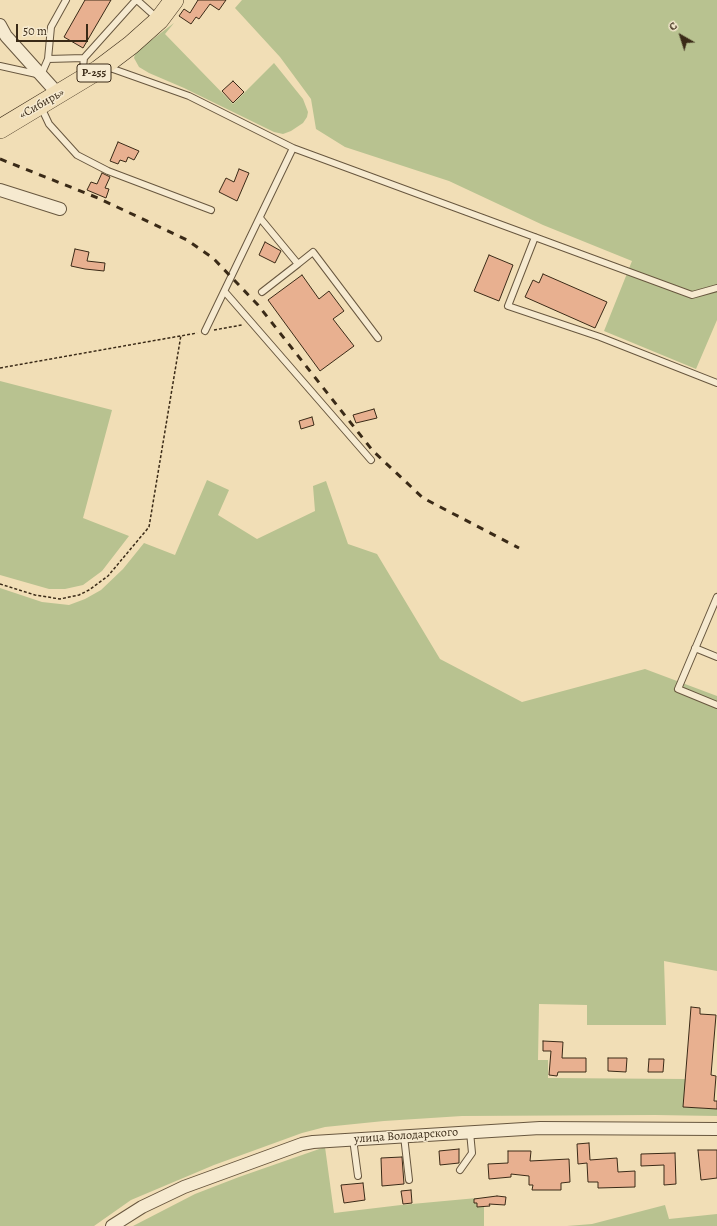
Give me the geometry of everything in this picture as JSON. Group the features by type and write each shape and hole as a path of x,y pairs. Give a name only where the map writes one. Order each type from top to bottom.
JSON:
{"highway":[{"name":"«Сибирь»","path":"0,129 82,81 131,45 159,20 174,0"}],"street":[{"path":"0,25 6,36 58,95"},
{"path":"0,190 60,209"},
{"name":"улица Володарского","path":"112,1226 142,1208 184,1187 291,1148 313,1142 540,1128 717,1129"}],"lane":[{"path":"0,66 41,75 48,59 51,27 66,0"},
{"path":"82,81 84,58 137,0 159,20"},
{"path":"48,59 84,58"},
{"path":"108,62 113,70 189,96 293,148 692,295 717,288"},
{"path":"40,105 49,124 77,155 108,171 211,210"},
{"path":"205,331 293,148"},
{"path":"260,218 298,264"},
{"path":"535,237 508,306 600,337 717,383"},
{"path":"262,292 313,252 378,338"},
{"path":"225,292 371,460"},
{"path":"717,597 678,689 717,704"},
{"path":"695,648 717,657"},
{"path":"460,1170 472,1153 470,1132"},
{"path":"404,1136 409,1180"},
{"path":"353,1139 358,1176"}],"path":[{"path":"0,368 251,323"},
{"path":"0,584 35,594 60,599 79,595 89,590 108,576 149,526 181,335"}],"green space":[{"path":"242,0 717,0 717,320 696,369 604,331 632,261 543,225 449,181 345,147 316,129 311,99 280,57 235,8"},
{"path":"174,23 165,34 233,104 274,63 303,99 308,112 303,123 291,131 283,134 274,132 139,67 134,58 137,51"},
{"path":"0,381 112,410 83,518 129,536 102,571 83,585 65,589 49,589 0,575"},
{"path":"207,480 229,490 218,515 257,539 315,511 313,486 326,481 348,544 377,554 440,659 522,702 645,669 717,696 717,971 664,961 666,1025 587,1025 587,1005 539,1004 538,1060 548,1060 548,1078 686,1079 683,1107 717,1109 717,1116 462,1116 384,1121 325,1127 302,1133 214,1165 131,1200 94,1226 0,1226 0,588 42,602 69,605 85,599 101,590 123,569 144,543 175,555"},
{"path":"325,1147 334,1213 477,1198 477,1207 484,1206 484,1226 133,1226 195,1194"},
{"path":"665,1205 669,1219 717,1214 717,1226 567,1226 592,1224"}],"building":[{"path":"85,0 111,0 83,48 64,37"},
{"path":"198,0 226,0 219,10 210,4 199,19 196,17 191,24 179,16 184,9 190,13"},
{"path":"233,81 244,92 233,103 222,91"},
{"path":"118,142 139,151 134,160 128,157 126,162 120,160 118,164 110,161"},
{"path":"239,169 249,173 237,201 219,192 226,178 234,182"},
{"path":"102,173 110,177 105,188 109,189 106,198 87,190 91,182 97,184"},
{"path":"265,242 281,251 275,263 259,255"},
{"path":"75,249 89,252 87,261 105,263 104,271 71,266"},
{"path":"489,255 513,265 499,301 474,291"},
{"path":"543,274 607,302 595,328 525,297 533,280 539,283"},
{"path":"302,275 319,299 329,291 344,311 333,319 354,346 320,371 268,300"},
{"path":"374,409 377,418 356,423 353,415"},
{"path":"312,417 314,425 301,429 299,421"},
{"path":"691,1007 700,1008 700,1014 716,1015 711,1075 716,1076 714,1101 717,1101 717,1109 683,1107"},
{"path":"543,1041 563,1042 562,1058 586,1058 586,1072 558,1072 557,1076 549,1075 551,1051 543,1051"},
{"path":"608,1058 627,1058 626,1072 608,1071"},
{"path":"649,1059 664,1059 663,1072 648,1072"},
{"path":"589,1143 590,1160 617,1158 618,1172 635,1171 635,1187 598,1188 598,1182 588,1182 587,1163 578,1164 577,1144"},
{"path":"459,1149 459,1163 440,1165 439,1151"},
{"path":"698,1150 717,1150 717,1178 701,1180"},
{"path":"508,1151 531,1151 530,1161 569,1159 570,1182 561,1183 561,1190 532,1190 533,1185 529,1185 529,1176 511,1174 511,1177 489,1179 488,1164 508,1163"},
{"path":"675,1153 676,1184 664,1185 664,1165 641,1166 641,1154"},
{"path":"402,1157 404,1184 382,1186 381,1158"},
{"path":"363,1183 365,1200 344,1203 341,1185"},
{"path":"411,1190 412,1203 403,1204 401,1191"},
{"path":"497,1196 506,1197 505,1205 489,1204 490,1206 477,1207 477,1203 474,1203 474,1199"}],"railway":[{"path":"0,159 98,198 187,240 213,258 258,305 373,451 423,498 519,548"}]}
